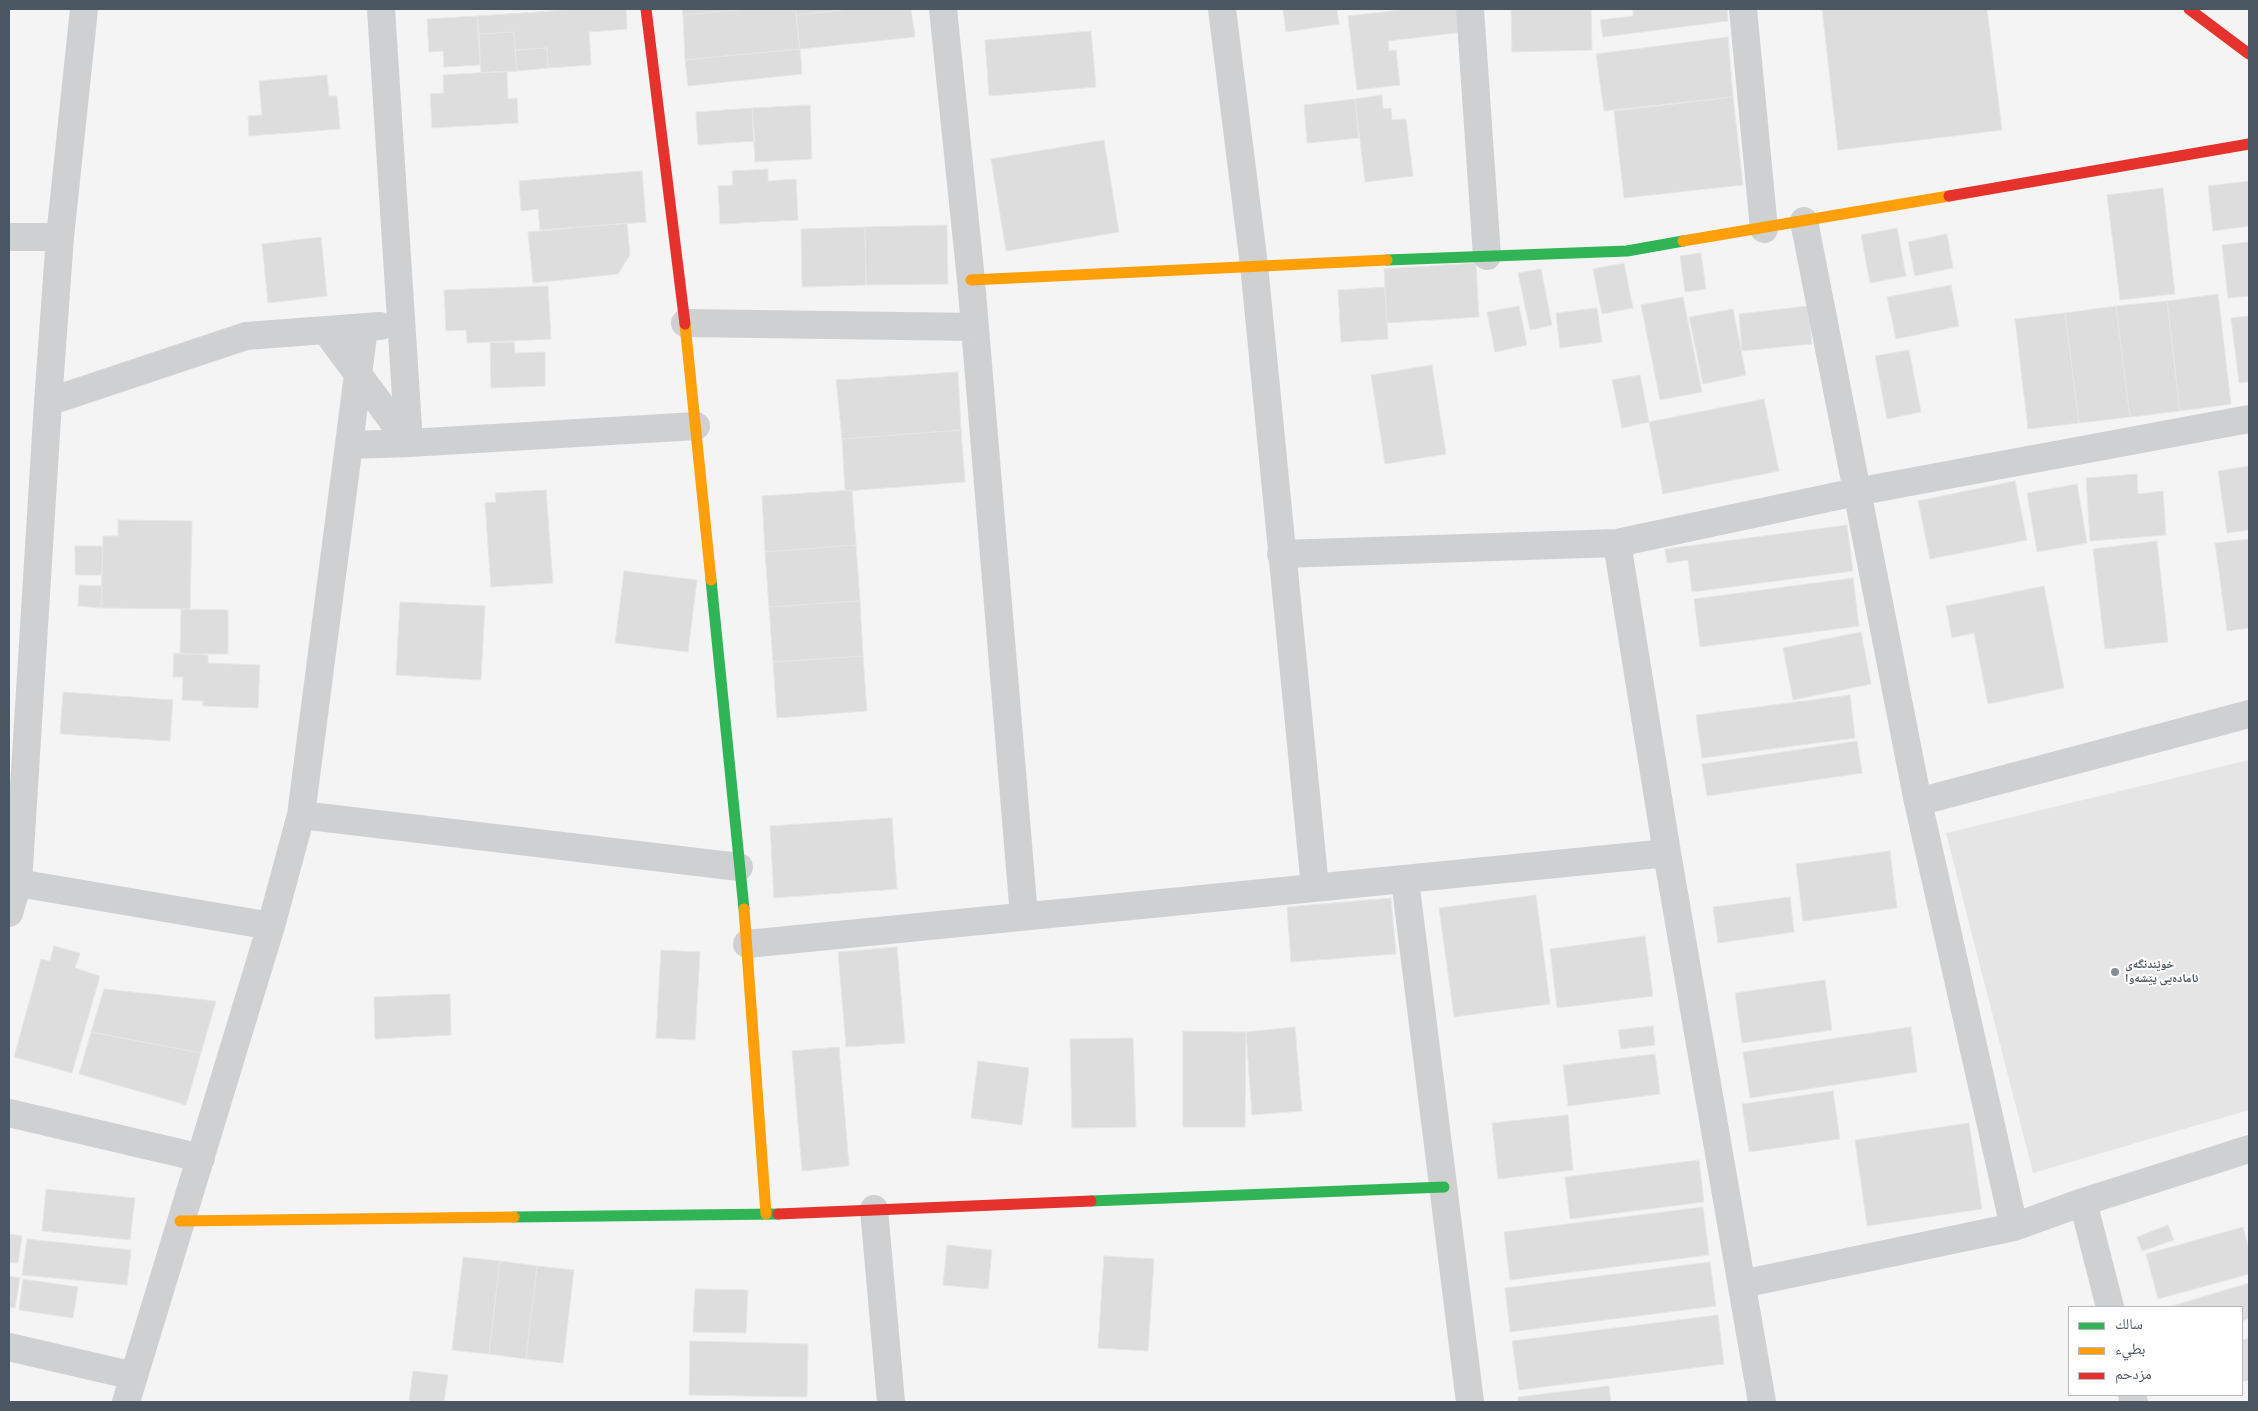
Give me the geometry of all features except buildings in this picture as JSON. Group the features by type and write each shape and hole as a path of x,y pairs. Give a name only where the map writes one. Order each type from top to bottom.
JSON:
{"street":[{"path":"381,9 409,443"},
{"path":"646,9 696,426 747,944 766,1214"},
{"path":"943,9 971,280 1024,916"},
{"path":"1222,9 1254,265 1315,887"},
{"path":"1470,9 1487,256"},
{"path":"1743,9 1764,229"},
{"path":"2189,9 2249,54"},
{"path":"9,913 18,882 17,735 48,402 77,10"},
{"path":"2218,17 2234,41"},
{"path":"971,280 1254,265 1627,252 2249,144"},
{"path":"1804,221 1918,802 2014,1227"},
{"path":"9,237 60,237"},
{"path":"685,323 974,327"},
{"path":"48,402 246,336 402,324"},
{"path":"126,1402 271,926 301,815 364,328"},
{"path":"326,331 409,443"},
{"path":"1281,554 1617,543 1856,492 2249,419"},
{"path":"350,445 696,426"},
{"path":"1617,543 1667,853 1762,1402"},
{"path":"1918,802 2249,714"},
{"path":"301,815 739,867"},
{"path":"747,944 1667,853"},
{"path":"1405,880 1470,1402"},
{"path":"18,882 271,926"},
{"path":"9,1113 201,1158"},
{"path":"1742,1284 2014,1227 2083,1202 2249,1150"},
{"path":"180,1221 766,1214 1444,1187"},
{"path":"2083,1202 2110,1306"},
{"path":"874,1209 891,1402"},
{"path":"9,1347 134,1376"}],"shaded area":[{"name":"خوێندنگەی ئامادەیی پێشەوا","path":"2249,760 2249,1110 2033,1173 1946,833"}],"traffic: fast":[{"path":"1387,260 1627,251 1683,241"},
{"path":"711,580 744,909"},
{"path":"1091,1201 1444,1187"},
{"path":"514,1217 778,1214"}],"traffic: slow":[{"path":"1683,241 1949,196"},
{"path":"971,280 1387,260"},
{"path":"685,324 711,580"},
{"path":"744,909 766,1214"},
{"path":"180,1221 514,1217"}],"traffic: jam":[{"path":"646,9 685,324"},
{"path":"2189,9 2249,54"},
{"path":"1949,196 2249,144"},
{"path":"778,1214 1091,1201"}],"place":[{"name":"خوێندنگەی ئامادەیی پێشەوا","path":"2115,972"}]}
